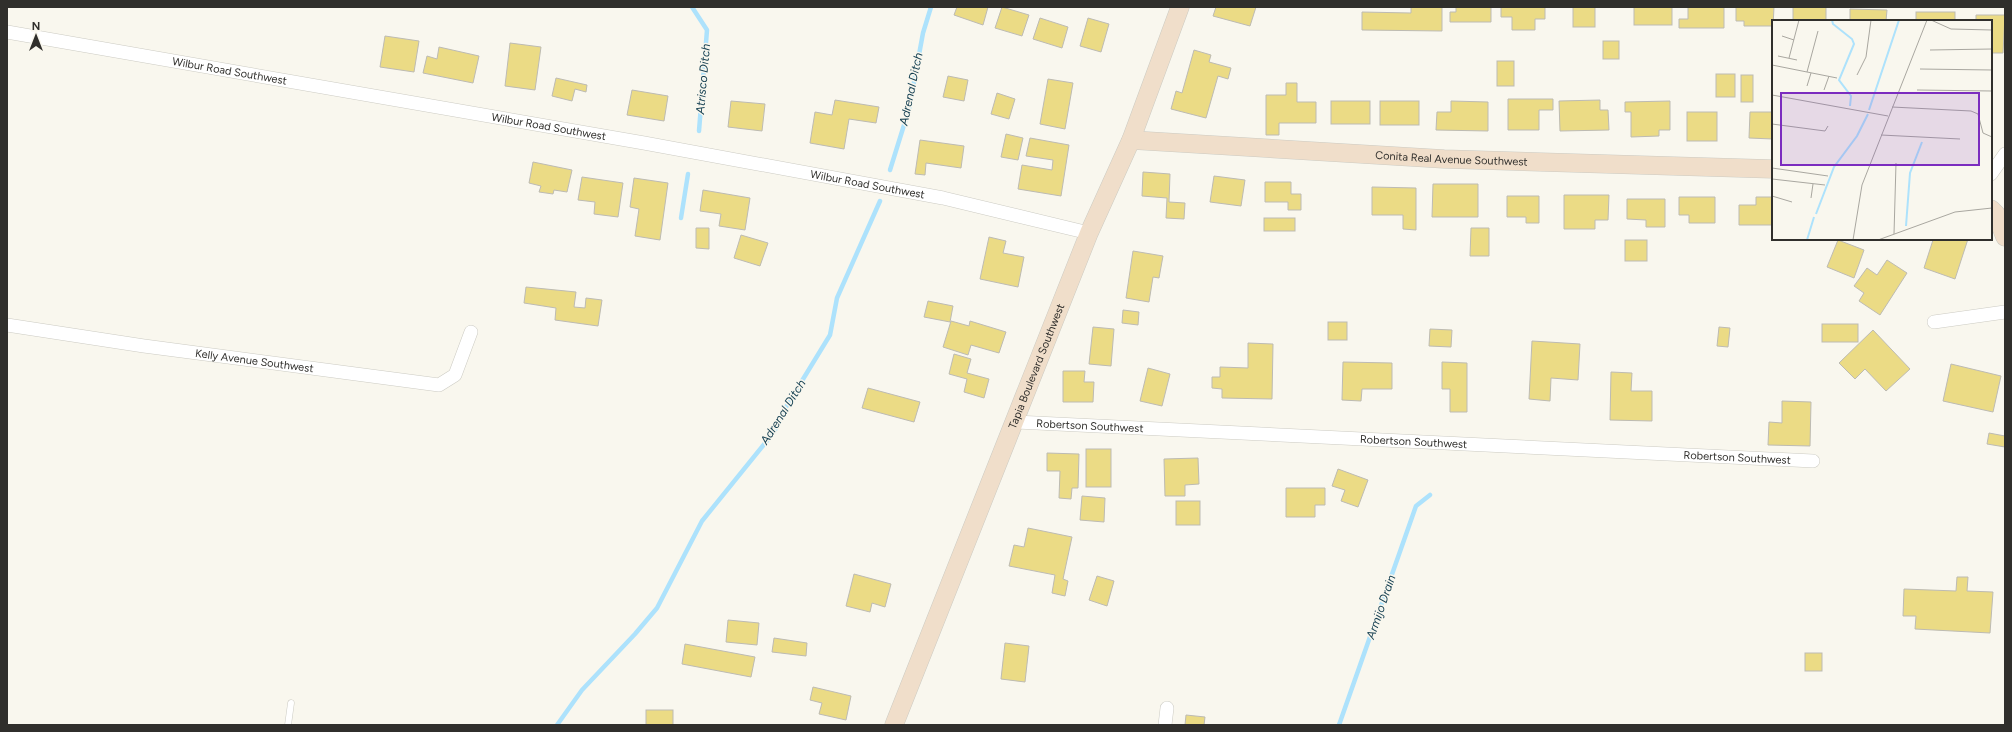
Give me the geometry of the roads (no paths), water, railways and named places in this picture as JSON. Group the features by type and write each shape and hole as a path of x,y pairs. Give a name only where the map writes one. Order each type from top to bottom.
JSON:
{"street":[{"name":"Tapia Boulevard Southwest","path":"894,725 1089,234 1131,140 1180,7"},
{"name":"Wilbur Road Southwest","path":"7,32 636,141 920,194 1089,234"},
{"name":"Conita Real Avenue Southwest","path":"1131,140 1444,159 1772,169"},
{"path":"1992,173 2005,154"},
{"path":"1992,210 1996,214 2005,237"},
{"path":"1934,322 2005,312"},
{"name":"Kelly Avenue Southwest","path":"7,325 144,346 439,385 455,375 471,332"},
{"name":"Robertson Southwest","path":"1014,422 1813,461"},
{"path":"1165,725 1167,708"}],"lane":[{"path":"288,725 291,703"}],"waterway":[{"name":"Atrisco Ditch","path":"692,7 707,30 699,131"},
{"name":"Adrenal Ditch","path":"890,170 909,109 923,33 931,7"},
{"path":"681,218 688,174"},
{"name":"Adrenal Ditch","path":"557,725 582,690 635,634 657,608 702,521 774,432 786,407 830,335 837,298 880,201"},
{"name":"Armijo Drain","path":"1339,725 1416,506 1430,495"}]}
